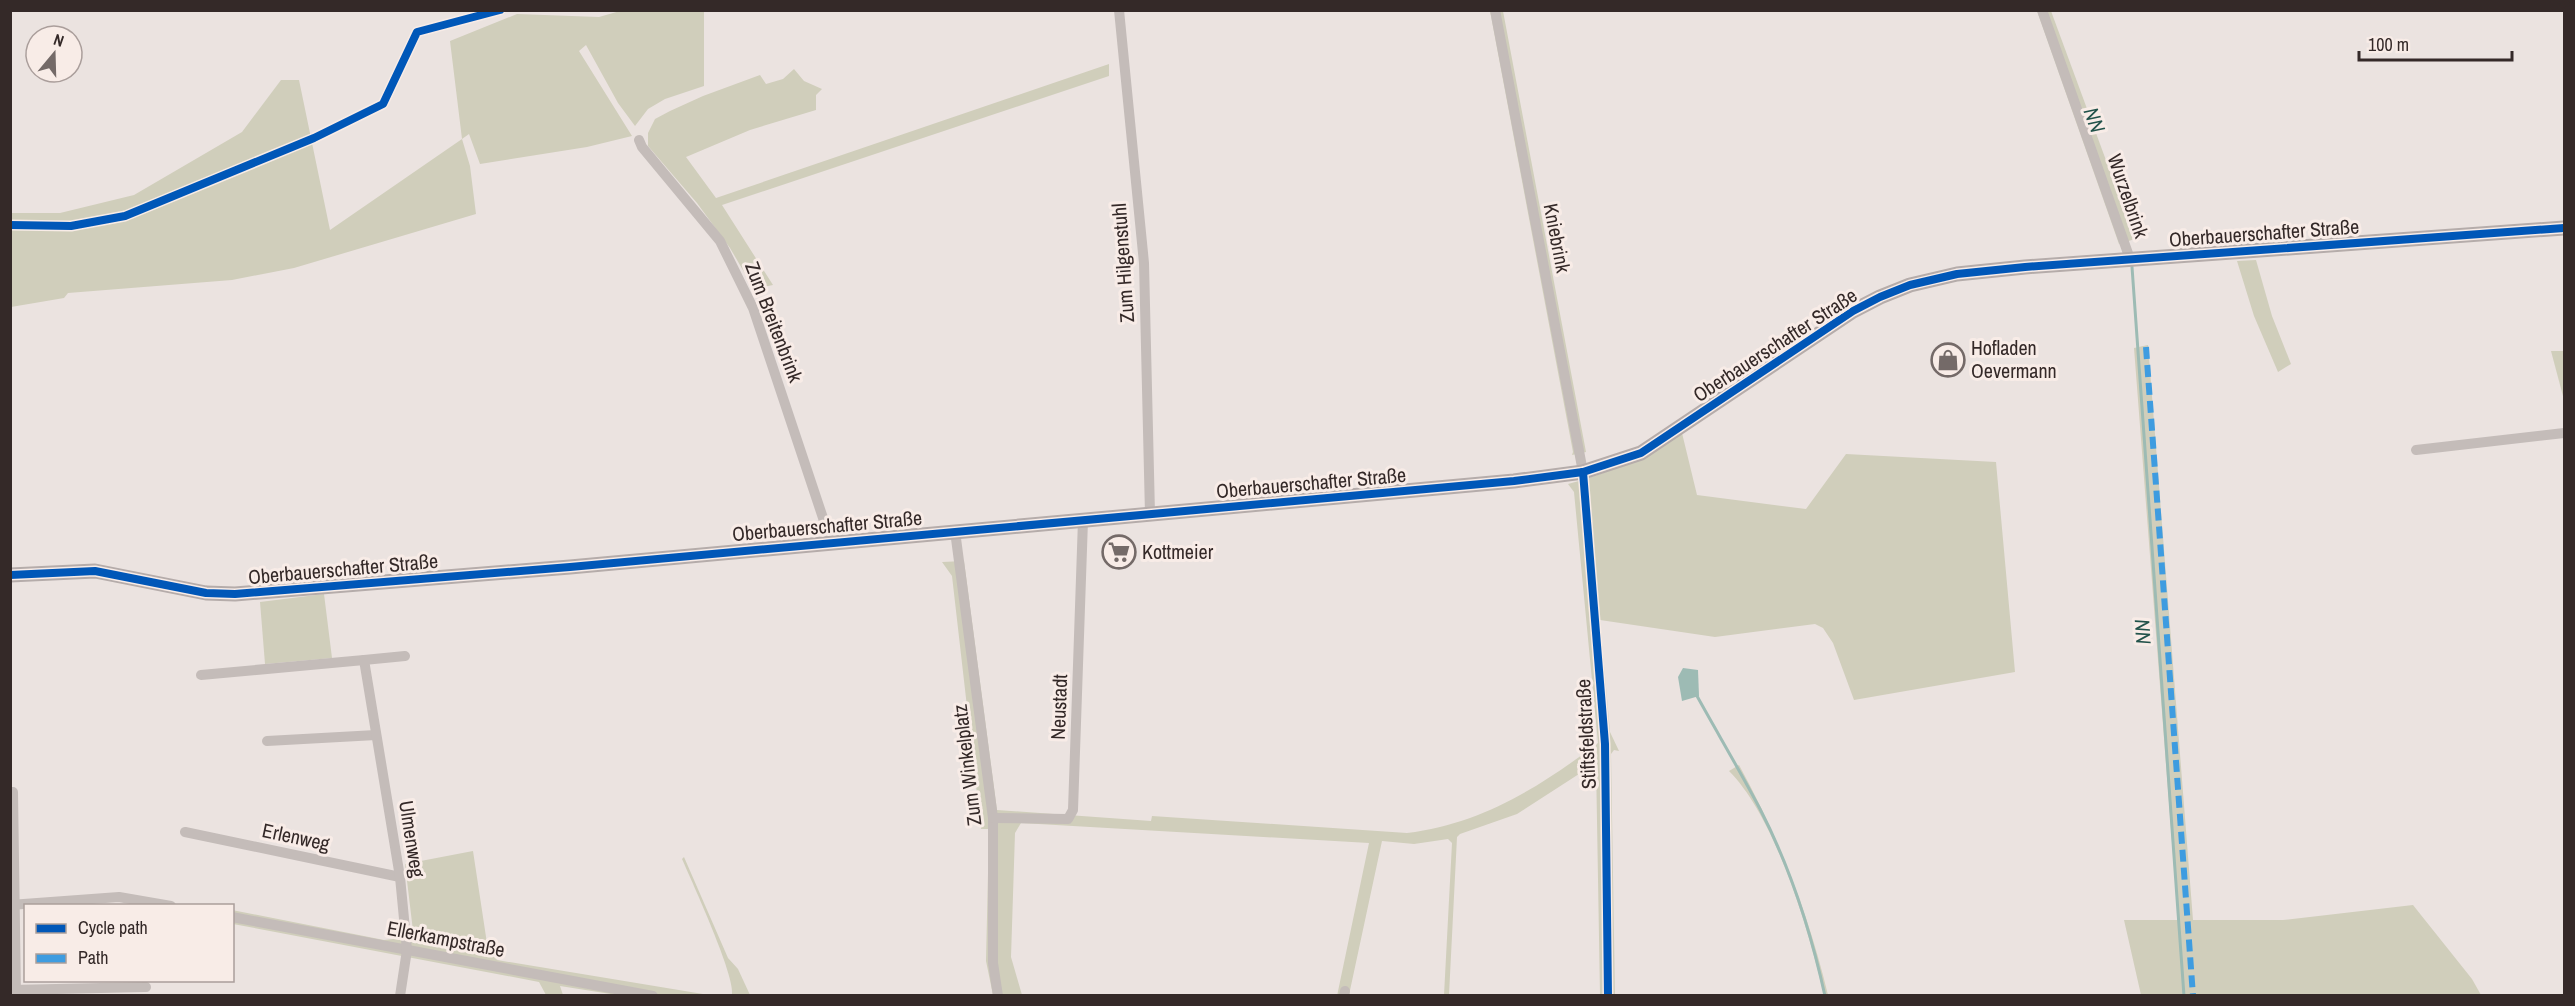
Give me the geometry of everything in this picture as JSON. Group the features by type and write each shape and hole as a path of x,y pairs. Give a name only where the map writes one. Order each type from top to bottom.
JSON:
{"main road":[{"name":"Oberbauerschafter Straße","path":"10,575 95,571 206,593 235,594 570,567 1514,481 1583,472 1641,453 1853,312 1910,285 1957,274 2130,259 2565,228"}],"street":[{"name":"Zum Hilgenstuhl","path":"1119,10 1144,263 1150,514"},
{"name":"Kniebrink","path":"1495,10 1583,472"},
{"name":"Wurzelbrink","path":"2042,10 2130,259"},
{"name":"Zum Breitenbrink","path":"639,140 642,147 720,241 753,308 831,542"},
{"path":"2416,450 2565,433"},
{"name":"Stiftsfeldstraße","path":"1583,472 1605,744 1608,996"},
{"name":"Neustadt","path":"993,818 1068,819 1073,810 1083,520"},
{"name":"Zum Winkelplatz","path":"955,531 993,818 993,963 998,996"},
{"path":"201,675 405,656"},
{"name":"Ulmenweg","path":"364,660 400,876 407,950 400,996"},
{"path":"267,741 376,735"},
{"path":"10,792 13,792 14,992 147,987"},
{"name":"Erlenweg","path":"185,832 400,876"},
{"path":"26,904 119,897 159,904"},
{"name":"Ellerkampstraße","path":"234,917 652,996"}],"shaded area":[{"path":"620,11 704,11 704,86 665,99 648,109 635,126 618,103 586,45 579,51 632,136 587,147 480,164 469,134 462,139 450,41 517,14 599,17"},
{"path":"1490,11 1503,11 1586,452 1572,455 1573,452"},
{"path":"2037,11 2051,11 2135,239 2119,244"},
{"path":"1109,64 1109,76 722,205 773,285 754,289 730,248 697,203 648,146 648,133 655,119 703,96 760,75 766,84 783,79 794,69 804,81 822,89 816,95 816,110 750,130 686,157 716,198"},
{"path":"281,80 299,80 330,230 462,139 470,166 476,214 294,268 232,280 68,293 64,298 11,307 11,213 60,213 134,195 242,132"},
{"path":"2256,260 2272,316 2291,364 2278,372 2254,316 2237,261"},
{"path":"2148,345 2193,920 2283,920 2413,905 2472,979 2481,995 2141,995 2124,920 2178,920 2134,348"},
{"path":"2551,351 2564,351 2564,400"},
{"path":"1682,433 1697,495 1806,509 1846,454 1996,462 2015,672 1854,700 1833,643 1823,628 1815,624 1715,637 1600,620 1610,732 1619,751 1614,750 1611,754 1615,995 1600,995 1596,763 1517,814 1457,837 1449,995 1444,995 1452,843 1448,839 1414,844 1382,841 1349,995 1337,996 1369,843 1021,823 1015,833 1011,957 1022,995 993,995 986,961 989,829 981,829 952,576 942,562 964,561 997,810 1151,821 1152,816 1407,833 1460,821 1485,812 1532,788 1598,743 1574,492 1568,484 1627,463"},
{"path":"324,594 332,658 265,664 260,602"},
{"path":"1739,765 1767,820 1791,877 1812,936 1828,995 1824,995 1800,908 1776,846 1746,791 1729,771"},
{"path":"473,851 488,950 497,960 709,995 617,995 560,986 563,995 546,995 539,982 234,924 234,910 384,940 393,939 402,930 414,939 405,864"},
{"path":"684,857 728,958 738,969 750,995 732,995 727,969 682,859"}],"water":[{"path":"1683,668 1698,670 1699,696 1682,701 1678,677"}],"waterway":[{"name":"NN","path":"2132,267 2184,996"},
{"name":"NN","path":"1697,696 1760,809 1781,854 1806,924 1825,996"}],"marked path":[{"path":"2146,347 2193,996"}],"cycle path":[{"path":"10,225 71,226 125,216 314,138 383,104 417,32 500,10"},
{"path":"10,575 95,571 206,593 235,594 570,567 1514,481 1583,472 1641,453 1853,311 1910,285 1957,274 2025,267 2564,228"},
{"path":"1583,472 1605,744 1608,996"}],"place":[{"name":"Hofladen Oevermann","path":"1948,360"},
{"name":"Kottmeier","path":"1119,552"}]}
